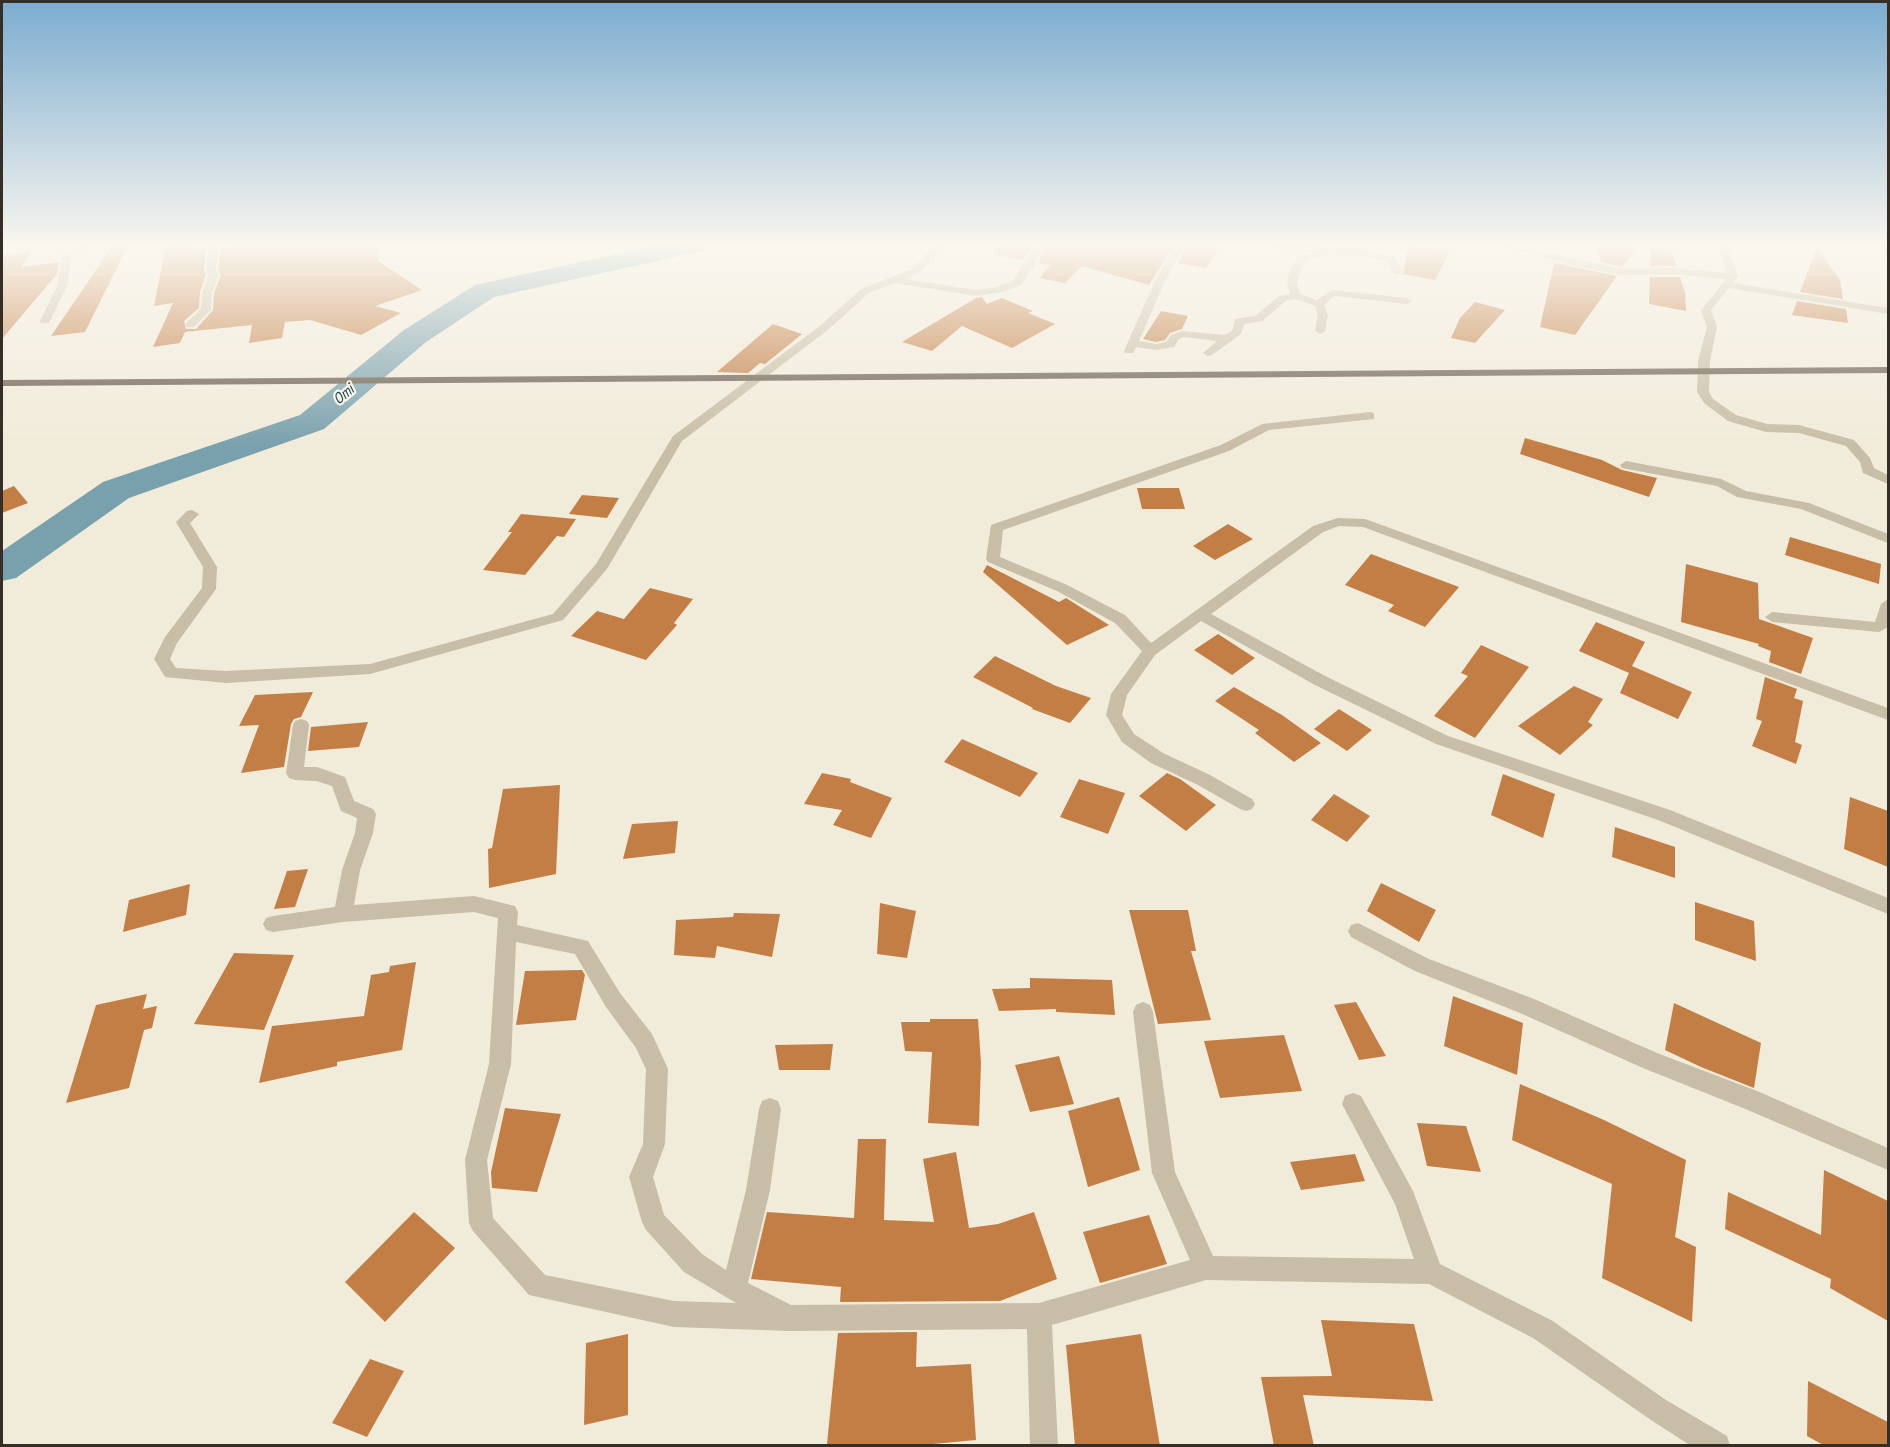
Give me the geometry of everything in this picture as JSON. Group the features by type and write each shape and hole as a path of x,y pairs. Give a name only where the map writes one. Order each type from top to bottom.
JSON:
{"highway":[{"path":"2,383 1888,370"}],"street":[{"path":"45,321 49,313"},
{"path":"190,325 203,313"},
{"path":"192,514 183,522 210,567 209,589 170,641 162,658 171,673 226,677 370,669 558,617 602,566 677,439 841,313"},
{"path":"1146,313 1131,347 1170,345 1182,334 1228,339"},
{"path":"1208,353 1237,332 1239,321 1258,319 1266,313"},
{"path":"1320,331 1322,313"},
{"path":"1707,313 1713,327 1710,330 1704,361 1702,392 1708,401 1732,418 1766,429 1799,429 1850,443 1866,461 1868,470 1888,480"},
{"path":"1150,651 1120,620 1062,588 993,559 996,528 1225,448 1266,427 1370,416"},
{"path":"1626,465 1721,483 1742,494 1804,506 1888,539"},
{"path":"1246,804 1204,780 1157,758 1128,738 1114,715 1119,694 1150,651 1318,528 1338,522 1365,523 1888,714"},
{"path":"1772,617 1879,627 1882,625 1888,604"},
{"path":"1201,615 1321,681 1442,740 1664,815 1888,906"},
{"path":"301,725 295,773 317,774 339,782 347,806 367,814 364,833 351,870 343,914"},
{"path":"273,924 343,914 474,904 508,912 500,1064 476,1160 481,1224 538,1286 674,1314 790,1318 1040,1317 1206,1268 1431,1272 1542,1329 1657,1409 1717,1446"},
{"path":"1358,931 1422,965 1527,1006 1651,1061 1749,1099 1888,1160"},
{"path":"507,932 581,947 613,1000 644,1041 657,1069 654,1144 641,1177 654,1222 693,1263 734,1289 790,1318"},
{"path":"1143,1012 1164,1173 1206,1268"},
{"path":"1353,1104 1405,1199 1431,1272"},
{"path":"734,1289 758,1190 770,1108"},
{"path":"1040,1317 1044,1446"}],"building":[{"path":"2,313 24,313 2,339"},
{"path":"67,313 95,313 85,332 51,336"},
{"path":"169,313 194,313 184,321 186,329 196,329 211,313 401,313 361,335 310,320 285,322 282,338 249,343 252,325 185,332 180,343 153,347"},
{"path":"952,313 1029,313 1055,324 1012,348 962,326 932,351 902,342"},
{"path":"1160,313 1188,316 1182,329 1170,333 1165,340 1156,342 1143,339"},
{"path":"1465,313 1503,313 1475,343 1451,338 1460,318"},
{"path":"1543,313 1591,313 1575,335 1540,327"},
{"path":"1793,313 1847,313 1848,323 1792,315"},
{"path":"773,324 802,334 765,364 760,363 748,373 717,372"},
{"path":"1525,438 1602,460 1622,470 1657,478 1649,497 1520,454"},
{"path":"14,486 28,503 2,513 2,491"},
{"path":"1137,488 1179,488 1185,509 1142,509"},
{"path":"582,495 619,498 607,518 569,514"},
{"path":"521,514 576,519 564,537 557,536 525,575 483,570 512,532 508,532"},
{"path":"1228,524 1253,539 1215,560 1193,546"},
{"path":"1790,537 1881,564 1879,584 1785,555"},
{"path":"1371,554 1459,587 1425,627 1388,611 1394,605 1345,585"},
{"path":"1686,564 1758,583 1759,619 1813,638 1801,674 1769,662 1771,651 1758,646 1759,644 1681,622"},
{"path":"987,565 1059,602 1066,598 1109,625 1067,645 983,572"},
{"path":"650,588 693,599 674,623 677,625 646,660 571,636 597,611 624,619"},
{"path":"1596,622 1645,642 1632,666 1692,692 1678,719 1620,693 1629,673 1579,651"},
{"path":"1218,634 1255,658 1232,675 1194,650"},
{"path":"1481,645 1529,667 1475,738 1434,716 1468,676 1461,673"},
{"path":"995,656 1056,686 1091,698 1070,723 1032,709 973,677"},
{"path":"1765,677 1797,689 1794,698 1803,701 1795,742 1802,745 1796,764 1752,746 1762,721 1756,719"},
{"path":"1574,686 1603,699 1588,722 1593,725 1560,755 1518,726"},
{"path":"1234,687 1282,715 1321,743 1294,762 1255,733 1259,730 1215,701"},
{"path":"313,692 301,717 294,719 291,724 284,767 241,773 259,725 239,726 255,695"},
{"path":"1339,709 1372,730 1347,751 1314,729"},
{"path":"368,722 359,747 308,751 311,727"},
{"path":"962,739 1038,773 1020,797 944,762"},
{"path":"822,773 851,779 850,782 892,798 871,838 833,825 842,810 804,804"},
{"path":"1167,773 1180,779 1216,805 1186,831 1139,796"},
{"path":"1503,774 1555,794 1543,838 1491,815"},
{"path":"1079,779 1125,793 1108,834 1060,817"},
{"path":"560,785 556,874 489,888 488,849 492,848 503,789"},
{"path":"1334,794 1370,816 1347,842 1311,820"},
{"path":"1850,797 1888,811 1888,867 1844,849"},
{"path":"678,821 675,853 623,859 632,824"},
{"path":"1615,827 1675,847 1675,878 1612,857"},
{"path":"308,869 295,907 274,909 287,871"},
{"path":"1381,883 1436,910 1419,942 1367,911"},
{"path":"190,884 186,915 123,932 129,900"},
{"path":"1695,902 1754,921 1756,961 1695,940"},
{"path":"880,903 916,911 907,958 877,954"},
{"path":"1129,910 1188,910 1196,951 1191,951 1211,1020 1158,1024"},
{"path":"734,913 780,914 772,957 717,946 715,958 674,955 676,920 733,917"},
{"path":"234,953 294,955 264,1030 194,1024"},
{"path":"416,962 402,1050 337,1062 337,1066 259,1083 272,1026 364,1016 371,975 389,972 390,966"},
{"path":"582,970 585,975 576,1020 516,1025 525,971"},
{"path":"1030,978 1112,980 1115,1015 1056,1012 1056,1009 999,1011 992,989 1030,988"},
{"path":"147,994 143,1009 157,1006 152,1028 144,1030 129,1088 66,1103 96,1005"},
{"path":"1453,996 1523,1023 1517,1075 1444,1046"},
{"path":"1356,1002 1386,1056 1359,1060 1334,1005"},
{"path":"1674,1003 1761,1043 1754,1088 1665,1050"},
{"path":"930,1019 978,1019 981,1063 979,1126 928,1123 932,1052 905,1051 901,1022 930,1022"},
{"path":"1284,1035 1302,1091 1220,1098 1204,1041"},
{"path":"833,1044 830,1070 779,1070 775,1045"},
{"path":"1059,1056 1074,1104 1030,1112 1015,1065"},
{"path":"1520,1084 1604,1120 1686,1160 1675,1237 1696,1247 1692,1322 1602,1278 1612,1184 1512,1140"},
{"path":"1119,1097 1140,1170 1088,1187 1068,1111"},
{"path":"505,1108 561,1114 537,1192 492,1188 491,1172"},
{"path":"1417,1123 1466,1126 1481,1172 1427,1166"},
{"path":"858,1139 886,1139 884,1220 934,1222 923,1159 956,1152 969,1228 998,1224 1034,1212 1057,1279 1000,1301 840,1302 841,1287 751,1279 767,1212 854,1218"},
{"path":"1355,1154 1365,1181 1301,1190 1290,1162"},
{"path":"1824,1170 1888,1201 1888,1321 1830,1288 1831,1279 1725,1229 1728,1192 1821,1235"},
{"path":"414,1212 455,1248 385,1322 345,1282"},
{"path":"1149,1215 1167,1264 1100,1283 1083,1232"},
{"path":"1321,1320 1414,1324 1433,1401 1303,1395 1314,1446 1274,1446 1261,1377 1332,1376"},
{"path":"917,1332 916,1367 971,1364 976,1440 912,1446 827,1444 838,1333"},
{"path":"628,1334 628,1415 584,1425 586,1343"},
{"path":"1141,1334 1160,1446 1075,1446 1066,1345"},
{"path":"370,1359 404,1371 367,1437 332,1423"},
{"path":"1808,1381 1888,1422 1888,1446 1825,1446 1807,1436"}],"waterway":[{"name":"Omi","path":"2,569 116,490 312,422 415,336 452,313"}]}
